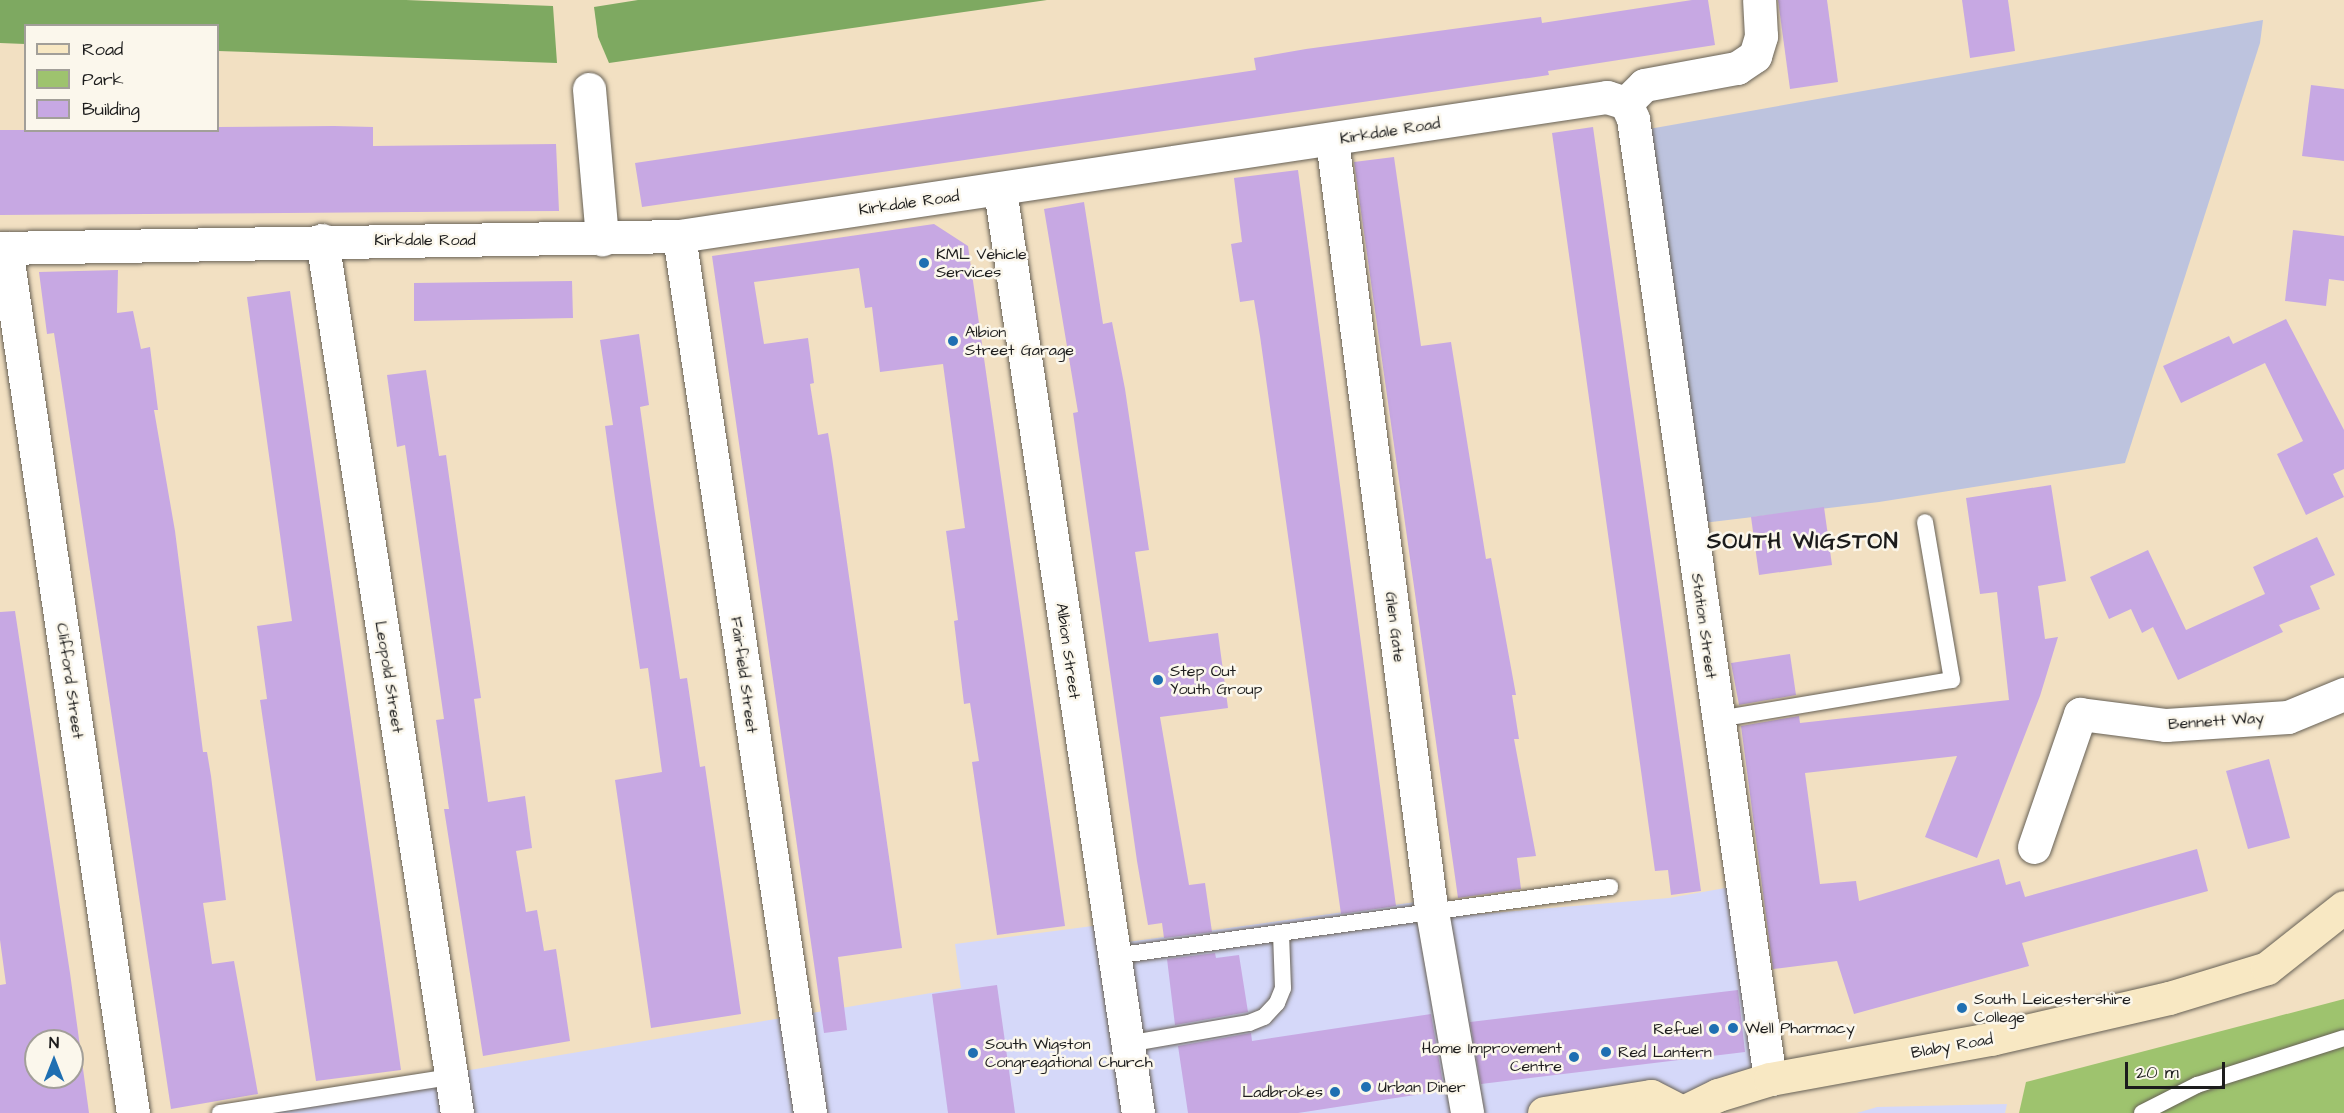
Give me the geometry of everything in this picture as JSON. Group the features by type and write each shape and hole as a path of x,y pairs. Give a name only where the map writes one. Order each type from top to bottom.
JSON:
{"main road":[{"name":"Blaby Road","path":"1544,1113 1651,1096 1683,1112 1718,1095 1770,1079 1991,1040 2169,998 2267,968 2344,907"}],"street":[{"path":"1626,103 1644,85 1737,68 1755,56 1761,36 1760,7"},
{"path":"589,89 602,239"},
{"name":"Kirkdale Road","path":"3,248 322,240 602,239 679,236 1000,190 1607,97 1626,103"},
{"name":"Station Street","path":"1626,103 1633,119 1770,1079"},
{"name":"Glen Gate","path":"1332,140 1431,911 1467,1113"},
{"name":"Albion Street","path":"1000,190 1138,1113"},
{"name":"Fairfield Street","path":"679,236 810,1113"},
{"name":"Leopold Street","path":"322,240 457,1113"},
{"name":"Clifford Street","path":"3,248 133,1113"},
{"name":"Bennett Way","path":"2034,847 2080,714 2166,725 2288,717 2344,693"}],"lane":[{"path":"1718,719 1952,680 1925,522"},
{"path":"1114,956 1610,887"},
{"path":"1127,1044 1249,1023 1264,1017 1276,1003 1283,988 1281,934"},
{"path":"2142,1113 2197,1085 2344,1038"},
{"path":"220,1113 451,1077"}],"shaded area":[{"path":"2263,20 2260,43 2125,463 1879,502 1703,523 1649,129"},
{"path":"1742,885 1770,1079 1683,1113 213,1113 961,988 955,944 1108,924 1113,944 1430,900 1433,918 1669,898"},
{"path":"2007,1104 2005,1113 1857,1113 1877,1107"}],"green space":[{"path":"0,0 406,0 553,6 557,63 219,51 219,24 24,24 24,44 0,43"},
{"path":"638,0 1047,0 609,63 598,37 594,7"},
{"path":"2344,999 2344,1113 2019,1113 2026,1082"}],"building":[{"path":"1692,0 1708,0 1715,45 1548,71 1549,75 642,207 635,163 1256,70 1254,58 1306,49 1541,17 1542,23"},
{"path":"1778,0 1827,0 1838,82 1790,89"},
{"path":"1962,0 2008,0 2015,51 1970,58"},
{"path":"2311,85 2344,89 2344,161 2302,156"},
{"path":"219,127 373,127 373,146 556,144 559,211 0,215 0,130 219,132"},
{"path":"1593,127 1701,891 1671,895 1668,870 1655,871 1552,133"},
{"path":"1394,157 1421,346 1451,342 1486,559 1491,558 1516,695 1512,695 1519,739 1514,739 1536,856 1517,858 1521,889 1458,898 1354,162"},
{"path":"1298,170 1396,906 1341,914 1260,336 1254,300 1240,302 1231,244 1242,242 1234,178"},
{"path":"1084,202 1103,324 1112,322 1125,389 1149,550 1135,552 1149,642 1218,633 1228,708 1160,717 1189,885 1205,883 1212,932 1164,938 1162,923 1148,925 1073,413 1078,412 1044,209"},
{"path":"934,224 968,246 1065,926 997,935 972,762 979,761 970,703 964,704 954,621 958,620 946,531 965,528 943,364 880,372 872,307 865,308 859,268 754,282 764,344 808,338 814,383 810,384 818,435 828,433 832,457 902,948 838,957 847,1030 824,1033 712,256"},
{"path":"2293,230 2344,236 2344,281 2329,279 2326,306 2285,301"},
{"path":"118,270 117,313 133,311 141,349 150,347 158,410 154,410 175,531 203,752 207,752 211,776 226,900 203,903 212,964 234,961 258,1094 171,1109 54,333 47,334 39,272"},
{"path":"572,281 573,318 414,321 414,283"},
{"path":"290,291 401,1070 316,1081 260,700 267,699 257,626 292,621 247,297"},
{"path":"2286,319 2344,430 2344,469 2333,474 2344,497 2306,515 2277,454 2303,441 2265,363 2181,403 2163,366 2229,336 2233,344"},
{"path":"639,334 649,405 640,407 654,507 680,679 687,678 700,767 705,766 741,1014 651,1028 615,780 662,772 648,668 640,669 615,498 605,426 613,425 600,340"},
{"path":"426,370 439,456 446,455 481,698 474,699 488,802 525,796 532,848 516,851 526,912 537,910 544,951 556,949 570,1041 483,1056 444,809 449,809 436,720 444,719 405,445 397,447 387,375"},
{"path":"2051,485 2066,581 2038,586 2045,639 2058,637 2040,696 1977,858 1925,837 1957,756 1805,773 1820,884 1856,881 1859,901 1999,859 2006,885 2020,881 2025,897 2197,849 2208,891 2022,943 2029,966 1854,1014 1837,961 1773,969 1741,726 1799,716 1800,723 2009,700 1997,592 1980,594 1966,498"},
{"path":"1824,507 1832,565 1759,575 1751,517"},
{"path":"2317,537 2335,575 2310,586 2320,609 2279,625 2283,632 2178,680 2153,627 2142,633 2131,609 2109,619 2090,577 2148,550 2186,630 2265,594 2253,567"},
{"path":"15,611 78,1029 24,1029 24,1089 84,1089 84,1076 89,1113 0,1113 0,985 6,984 0,940 0,612"},
{"path":"1790,654 1796,695 1739,705 1731,663"},
{"path":"2269,759 2290,838 2248,849 2226,771"},
{"path":"1215,953 1216,958 1239,955 1248,1012 1175,1025 1167,959"},
{"name":"South Wigston Congregational Church","path":"997,985 1015,1113 948,1113 932,994"},
{"path":"1738,990 1745,1052 1481,1084 1470,1022"},
{"path":"1431,1014 1444,1089 1441,1091 1298,1113 1188,1113 1178,1046 1251,1033 1252,1041"}],"place":[{"name":"KML Vehicle Services","path":"924,263"},
{"name":"Albion Street Garage","path":"953,341"},
{"name":"Step Out Youth Group","path":"1158,680"},
{"name":"South Leicestershire College","path":"1962,1008"},
{"name":"Well Pharmacy","path":"1733,1028"},
{"name":"Refuel","path":"1714,1029"},
{"name":"Red Lantern","path":"1606,1052"},
{"name":"South Wigston Congregational Church","path":"973,1053"},
{"name":"Home Improvement Centre","path":"1574,1057"},
{"name":"Urban Diner","path":"1366,1087"},
{"name":"Ladbrokes","path":"1335,1092"}],"district":[{"name":"SOUTH WIGSTON","path":"1803,542"}]}
